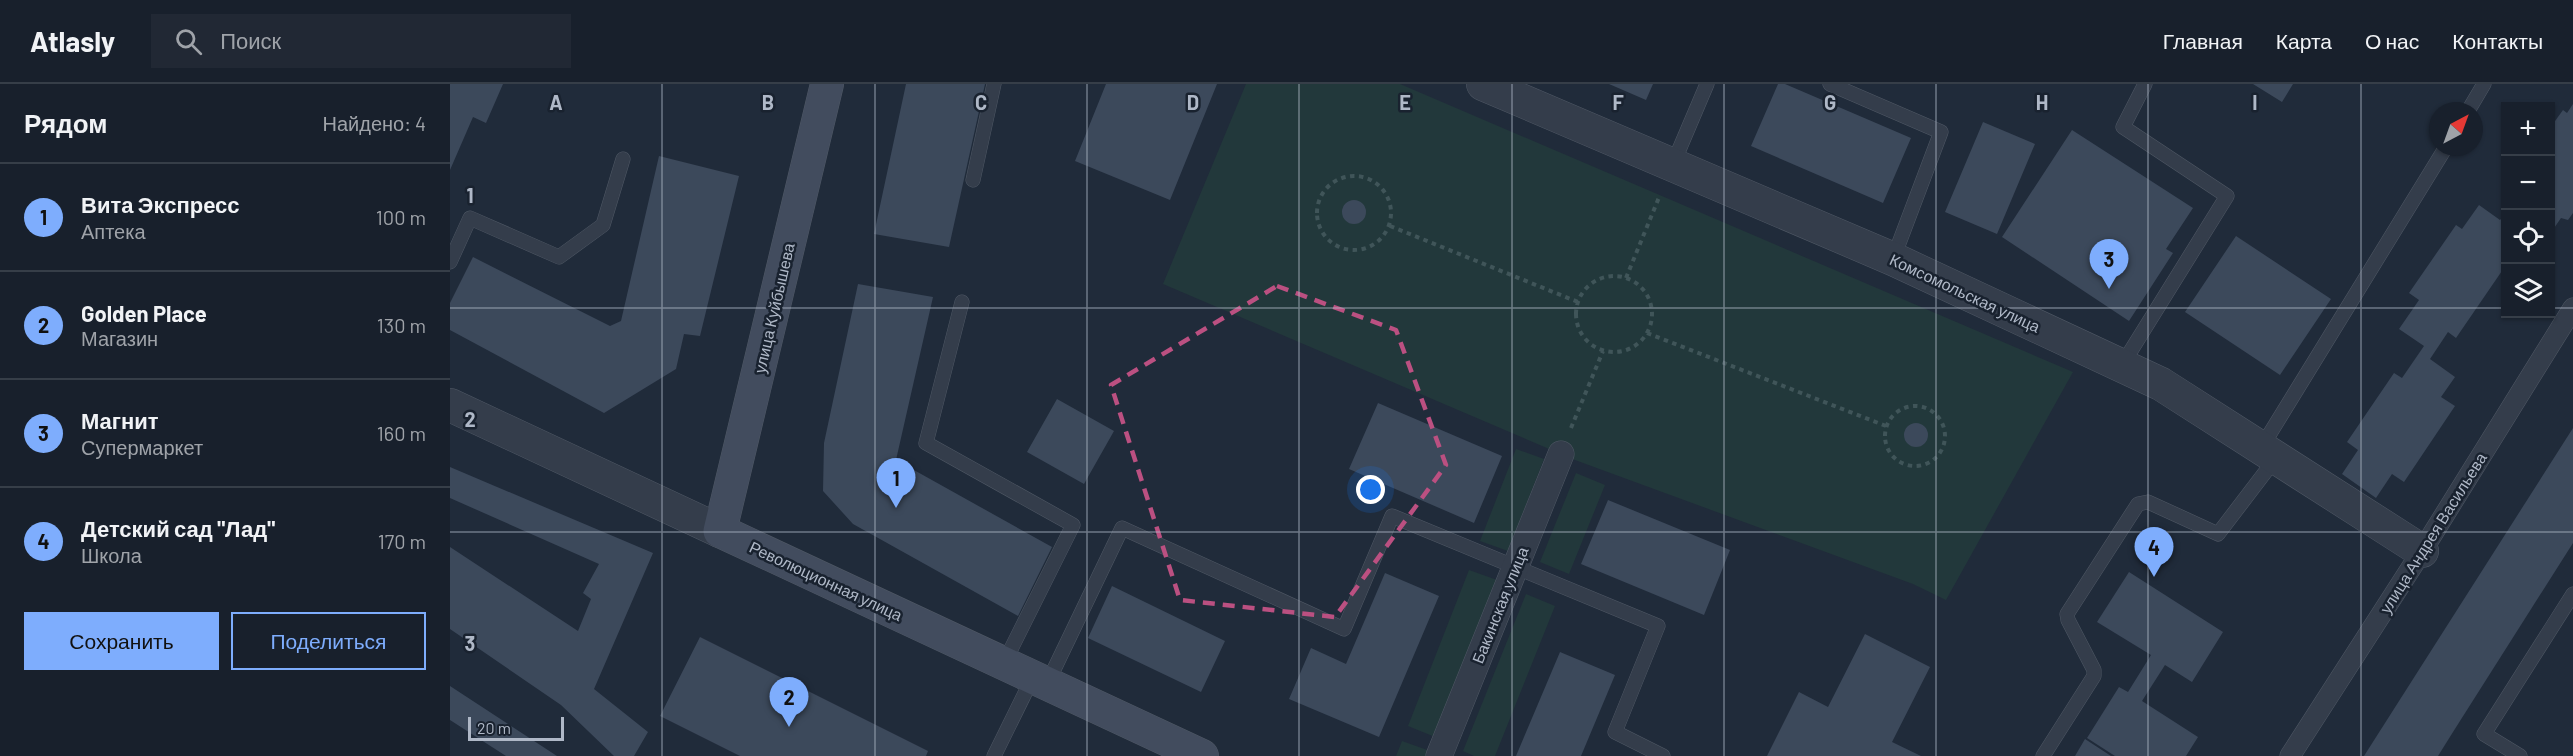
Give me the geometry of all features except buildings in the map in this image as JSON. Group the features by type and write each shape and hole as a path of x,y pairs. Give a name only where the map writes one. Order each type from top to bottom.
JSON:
{"main road":[{"name":"улица Куйбышева","path":"720,531 827,84"},
{"name":"Революционная улица","path":"720,531 1200,756"}],"street":[{"name":"Комсомольская улица","path":"1483,84 1893,259 2161,384 2422,551"},
{"name":"улица Андрея Васильева","path":"2290,756 2422,551 2573,308"},
{"name":"Революционная улица","path":"450,405 720,531"},
{"name":"Бакинская улица","path":"1439,756 1561,454"}],"lane":[{"path":"973,180 994,84"},
{"path":"1673,164 1707,84"},
{"path":"1830,84 1941,132 1893,259"},
{"path":"2121,367 2227,196 2123,127 2145,84"},
{"path":"2473,102 2484,84"},
{"path":"2043,756 2094,676 2094,670 2067,614 2138,504 2148,502 2218,534 2268,453 2441,156"},
{"path":"450,262 470,218 559,257 603,225 623,159"},
{"path":"962,302 926,443 1073,525 1004,663"},
{"path":"994,756 1040,680 1122,528 1344,629 1392,516 1658,627 1615,732 1639,751 1663,756"},
{"path":"2520,756 2484,734 2573,594"}],"path":[{"path":"1626,278 1673,164"},
{"path":"1360,176 1372,181 1382,189 1389,200 1390,226 1374,245 1352,251 1340,248 1330,242 1317,223 1316,211 1319,200 1324,190 1335,181 1360,176"},
{"path":"1390,226 1578,302"},
{"path":"1607,277 1626,278 1642,289 1649,300 1652,313 1647,333 1634,346 1624,350 1603,351 1589,343 1582,334 1577,323 1578,302 1585,290 1595,281 1607,277"},
{"path":"1647,333 1886,426"},
{"path":"1561,454 1603,351"},
{"path":"1922,406 1932,410 1940,418 1944,427 1945,443 1937,457 1929,462 1911,466 1894,457 1888,450 1885,441 1886,426 1893,414 1902,408 1922,406"}],"highlighted area":[{"path":"1277,286 1396,330 1446,465 1335,617 1180,600 1111,385"}],"green space":[{"path":"1246,84 1400,84 2073,372 1946,600 1913,584 1575,460 1163,284"},
{"path":"1516,449 1544,459 1508,551 1480,541"},
{"path":"1576,473 1605,485 1569,574 1540,562"},
{"path":"1469,570 1497,580 1435,737 1408,726"},
{"path":"1526,594 1555,606 1495,756 1474,756 1463,751"},
{"path":"1402,741 1430,751 1428,756 1396,756"}],"place":[{"name":"Магнит","path":"2109,289"},
{"name":"Вита Экспресс","path":"896,508"},
{"name":"Детский сад \"Лад\"","path":"2154,577"},
{"name":"Golden Place","path":"789,727"}]}
